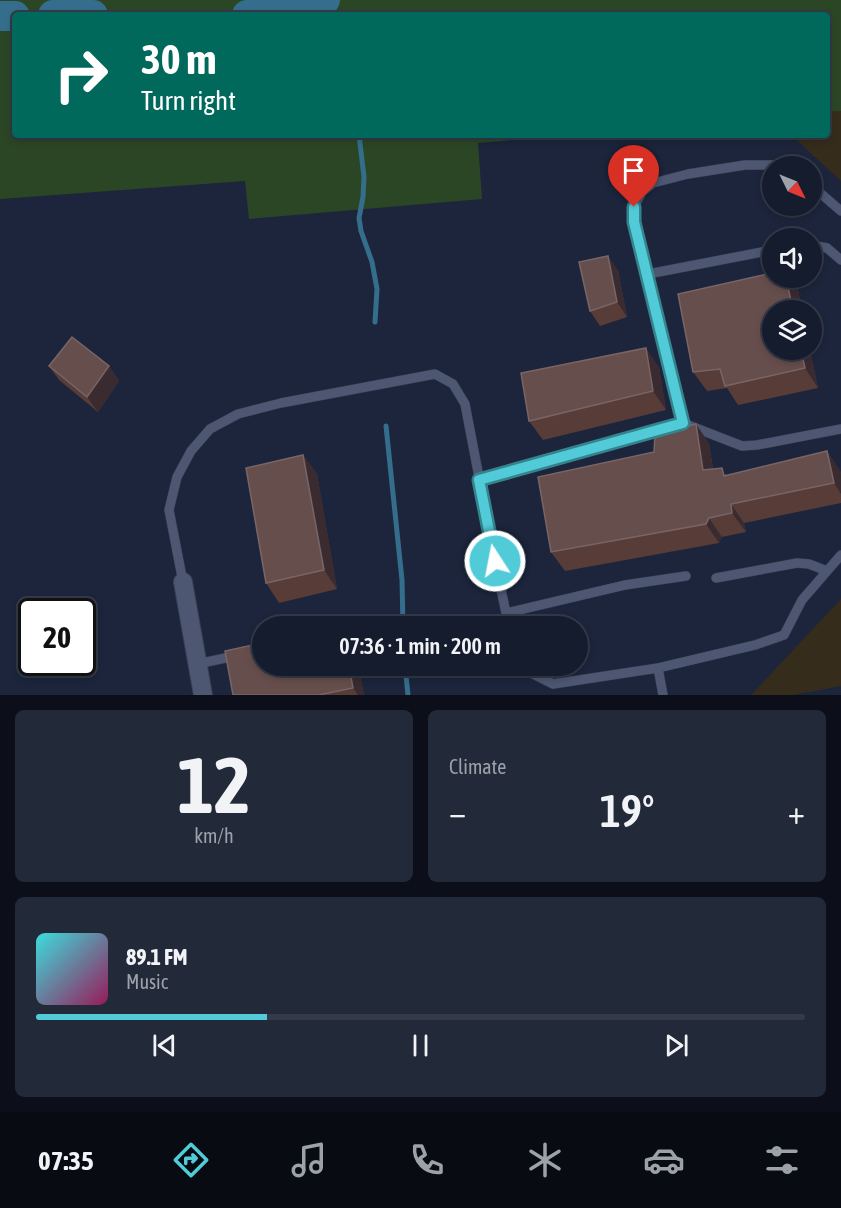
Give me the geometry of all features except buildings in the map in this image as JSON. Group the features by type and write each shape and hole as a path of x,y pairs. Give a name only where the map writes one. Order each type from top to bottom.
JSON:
{"street":[{"path":"183,582 202,695"}],"lane":[{"path":"683,423 634,222 634,207 642,192 653,183 688,174 745,165 762,165"},
{"path":"822,195 841,211"},
{"path":"822,247 827,248 841,260"},
{"path":"648,274 762,252"},
{"path":"183,582 169,510 177,477 191,451 210,429 238,414 281,403 435,374 453,384 465,404 507,616"},
{"path":"479,480 683,423 742,446 841,429"},
{"path":"536,676 553,684 658,668 755,645 784,635 802,600 841,555"},
{"path":"716,578 797,564 809,564 827,571"},
{"path":"506,613 625,585 686,576"},
{"path":"197,664 241,655"},
{"path":"658,668 663,695"}],"shaded area":[{"path":"841,111 841,181 822,164 822,156 814,156 794,138 830,138 830,112"},
{"path":"841,599 841,686 793,695 751,695"}],"green space":[{"path":"0,0 841,0 841,111 830,112 830,12 12,12 12,138 534,138 478,143 482,199 249,219 245,181 0,199"}],"waterway":[{"path":"263,12 325,0"},
{"path":"308,4 312,12"},
{"path":"0,16 12,16"},
{"path":"359,138 364,177 359,218 377,289 375,322"},
{"path":"386,426 402,580 403,616"},
{"path":"406,676 408,695"}],"route":[{"path":"495,561 479,480 683,423 634,222 634,207"}]}
